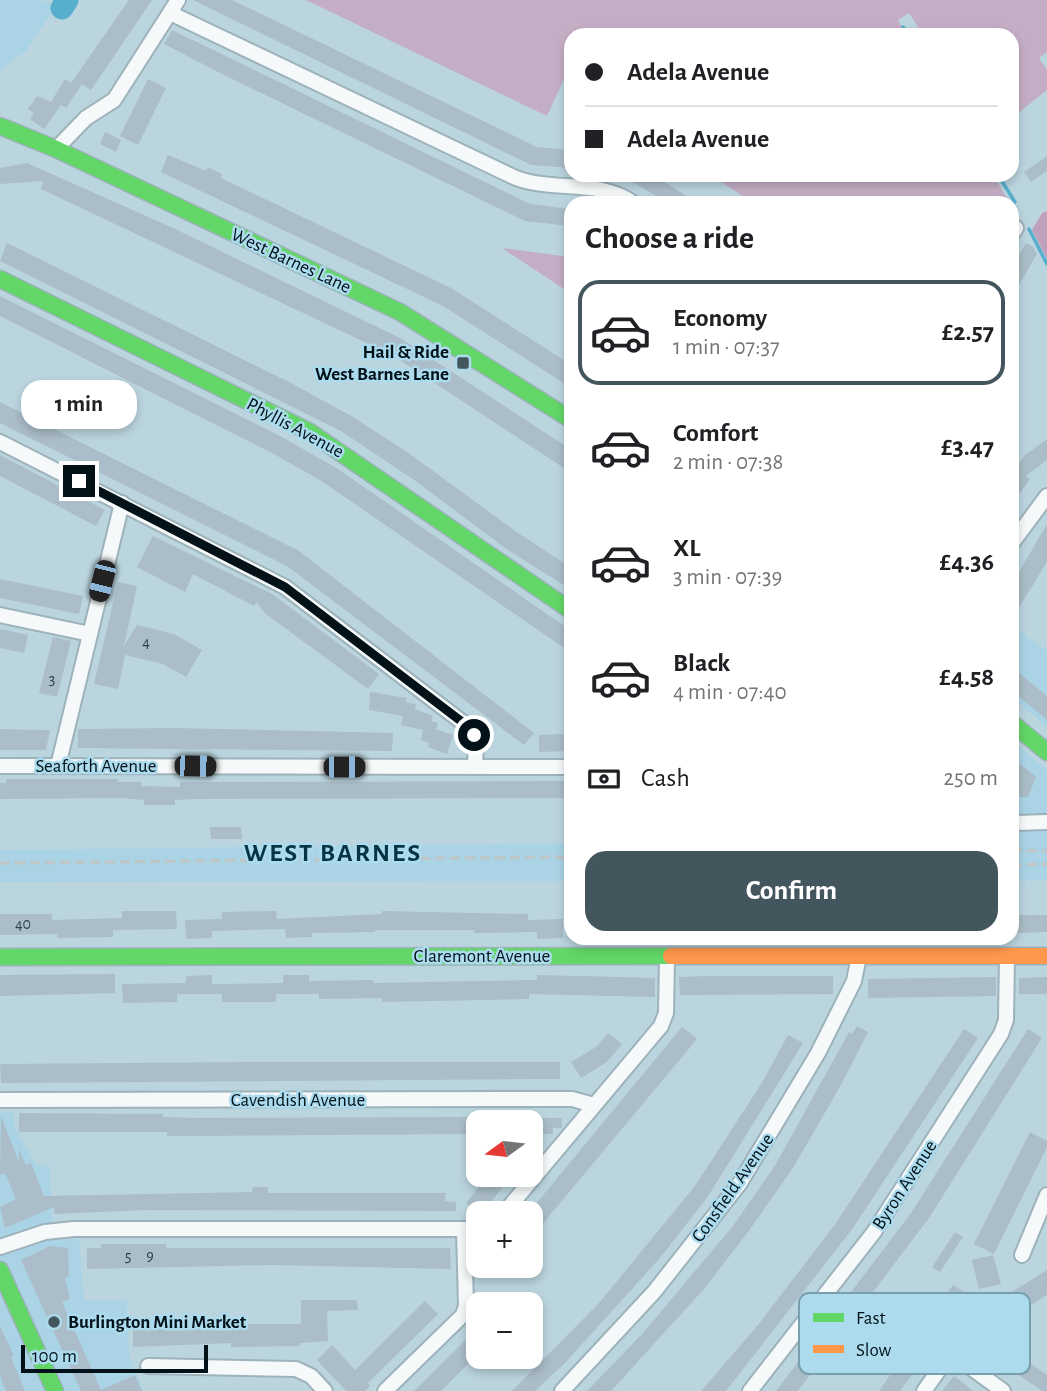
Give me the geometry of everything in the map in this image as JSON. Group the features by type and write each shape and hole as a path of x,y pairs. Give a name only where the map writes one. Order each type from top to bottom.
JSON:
{"street":[{"path":"56,149 86,118 114,100 178,0"},
{"path":"170,13 516,178 531,184 604,189 618,196"},
{"name":"West Barnes Lane","path":"0,126 56,149 400,312 564,415"},
{"name":"Phyllis Avenue","path":"0,279 310,432 564,606"},
{"path":"0,442 285,587 470,728 476,743 475,766"},
{"path":"1019,534 1047,496"},
{"path":"58,766 121,503"},
{"path":"0,615 90,634"},
{"path":"1019,729 1047,752"},
{"name":"Seaforth Avenue","path":"0,766 564,767"},
{"path":"1019,822 1047,822"},
{"name":"Consfield Avenue","path":"562,1391 654,1292 740,1182 818,1053 854,981 859,956"},
{"name":"Byron Avenue","path":"826,1293 874,1232 1001,1034 1006,1020 1007,956"},
{"name":"Claremont Avenue","path":"0,957 1047,956"},
{"path":"514,1201 664,1020 667,957"},
{"name":"Cavendish Avenue","path":"0,1100 572,1099 594,1105"},
{"path":"1022,1255 1047,1195"},
{"path":"0,1247 45,1232 74,1229 466,1230"},
{"path":"0,1270 55,1391"},
{"path":"385,1391 463,1315 468,1278"},
{"name":"Byron Avenue","path":"750,1391 799,1328"},
{"path":"148,1366 296,1369 311,1376 324,1391"},
{"path":"924,1391 937,1374"},
{"path":"980,1374 1003,1391"}],"shaded area":[{"path":"0,0 40,0 56,6 26,51 0,70"},
{"path":"306,0 1047,0 1047,52 1039,58 1047,70 1047,90 1019,112 1019,28 919,28 909,13 898,20 902,28 564,28 564,79 547,116"},
{"path":"722,182 997,182 1006,196 742,196"},
{"path":"1047,211 1047,259 1032,230 1042,213"},
{"path":"502,248 564,256 564,289"},
{"path":"1019,631 1047,651 1047,727 1019,703"},
{"path":"1019,746 1047,770 1047,880 1019,881"},
{"path":"564,843 564,881 0,882 0,850"},
{"path":"13,1112 15,1128 36,1165 50,1165 52,1217 56,1240 79,1239 84,1300 127,1300 129,1354 143,1391 0,1391 0,1113"}],"building":[{"path":"129,0 152,0 91,90 82,84 66,108 61,105 44,129 30,119 34,113 28,109 37,96 51,102 65,79 71,83"},
{"path":"193,0 232,0 537,147 564,149 564,168 531,165"},
{"path":"172,30 530,204 564,208 564,225 525,221 164,44"},
{"path":"148,79 166,88 138,145 120,136"},
{"path":"105,132 121,140 116,152 100,144"},
{"path":"168,155 206,171 208,167 222,174 221,178 451,288 564,360 564,383 443,306 161,172"},
{"path":"1047,156 1047,171 1031,182 1024,172"},
{"path":"27,163 173,228 400,338 564,445 564,468 392,355 41,189 43,181 0,184 0,168"},
{"path":"633,182 665,182 686,196 656,196"},
{"path":"7,243 293,384 353,417 564,563 564,585 505,548 417,482 341,431 0,261"},
{"path":"1026,243 1033,247 1037,254 1019,285 1019,254"},
{"path":"0,296 282,437 338,469 564,626 564,648 320,480 272,453 0,316"},
{"path":"0,402 299,551 534,733 524,745 287,566 0,423"},
{"path":"1047,439 1047,460 1026,476 1030,479 1019,494 1019,463 1025,455"},
{"path":"0,455 105,510 96,526 0,476"},
{"path":"1047,524 1047,562 1019,608 1019,572"},
{"path":"153,536 272,594 379,674 368,689 266,614 256,602 254,606 193,574 185,592 137,567"},
{"path":"0,579 83,596 79,614 0,598"},
{"path":"118,582 137,586 124,646 137,625 174,634 202,650 186,677 163,664 125,655 118,689 94,684"},
{"path":"0,629 28,635 24,653 0,648"},
{"path":"53,637 71,641 57,697 39,693"},
{"path":"1019,673 1047,696 1047,720 1019,697"},
{"path":"370,692 407,698 406,702 416,704 415,709 433,716 431,721 438,723 436,729 453,735 447,754 428,747 429,743 421,740 423,730 401,725 403,716 369,710"},
{"path":"176,728 393,733 392,751 78,748 78,729"},
{"path":"0,729 50,730 46,750 0,750"},
{"path":"564,734 564,751 539,752 539,735"},
{"path":"1019,763 1036,777 1028,797 1019,797"},
{"path":"6,779 118,779 118,782 141,782 141,786 180,787 180,782 564,781 564,798 194,799 175,800 175,805 144,805 144,800 120,798 0,799 0,783 6,783"},
{"path":"210,827 241,827 242,839 211,839"},
{"path":"122,911 176,911 177,929 113,930 113,937 0,935 0,914 52,914 52,920 122,918"},
{"path":"276,911 277,919 382,914 382,911 528,914 528,920 563,919 563,938 537,939 537,932 375,930 312,933 312,937 286,938 285,929 212,931 212,938 186,939 185,920 222,919 222,912"},
{"path":"1019,915 1047,915 1047,932 1019,933"},
{"path":"115,974 115,993 0,996 0,975"},
{"path":"212,975 212,984 283,983 283,975 309,975 309,981 373,980 373,983 537,980 537,975 655,978 655,997 529,994 529,999 382,1002 382,998 319,999 319,994 276,994 276,1002 222,1002 222,994 177,994 177,1002 123,1003 122,984 186,983 186,976"},
{"path":"833,976 833,994 680,995 679,977"},
{"path":"996,977 996,996 868,998 868,979"},
{"path":"1047,977 1047,994 1019,994 1019,978"},
{"path":"857,1026 868,1032 842,1083 793,1168 748,1232 704,1289 611,1391 587,1391 643,1333 733,1226 776,1164 849,1032 852,1034"},
{"path":"682,1027 697,1039 543,1223 543,1201 538,1201"},
{"path":"964,1029 978,1038 853,1228 802,1293 799,1293 799,1297 726,1391 701,1391 758,1325 836,1223"},
{"path":"1028,1029 1042,1038 929,1218 872,1293 850,1293 911,1213"},
{"path":"608,1033 622,1044 607,1062 581,1078 571,1062 596,1047"},
{"path":"788,1035 803,1043 707,1198 659,1259 565,1363 535,1391 512,1391 534,1369 543,1369 543,1360 599,1303 695,1186 763,1081"},
{"path":"560,1062 560,1079 1,1083 0,1064"},
{"path":"19,1113 163,1114 163,1117 193,1118 466,1117 466,1134 167,1136 167,1132 19,1132"},
{"path":"1,1116 19,1162 19,1149 26,1165 31,1163 44,1196 252,1192 253,1187 268,1187 268,1193 446,1193 445,1201 456,1202 456,1211 145,1210 54,1214 54,1207 5,1228 0,1207 16,1199 5,1173 0,1175"},
{"path":"543,1118 562,1118 562,1128 553,1128 553,1134 543,1134"},
{"path":"1030,1132 1047,1141 1047,1147 994,1254 974,1244"},
{"path":"479,1187 503,1187 492,1201 468,1201"},
{"path":"955,1232 963,1237 940,1272 932,1267"},
{"path":"101,1244 166,1244 166,1248 450,1248 451,1269 273,1265 87,1269 87,1248 101,1248"},
{"path":"50,1246 68,1248 69,1276 65,1278 70,1299 62,1302 101,1390 135,1375 142,1391 81,1391 21,1260"},
{"path":"993,1255 1001,1284 979,1289 972,1260"},
{"path":"1047,1270 1047,1295 1030,1306 1030,1293 1012,1292"},
{"path":"953,1285 965,1293 947,1293"},
{"path":"301,1300 357,1300 358,1310 327,1311 328,1341 300,1343 300,1346 231,1347 231,1343 133,1347 133,1325 301,1324"},
{"path":"425,1301 438,1314 368,1383 370,1386 365,1391 346,1391 317,1360 332,1345 355,1370"},
{"path":"0,1326 14,1356 11,1357 25,1391 6,1391 0,1375"},
{"path":"466,1340 466,1366 441,1391 414,1391"},
{"path":"799,1361 799,1374 811,1374 798,1391 776,1391"},
{"path":"1030,1363 1047,1375 1047,1391 1042,1391 1017,1374 1030,1374"},
{"path":"891,1374 913,1374 900,1391 879,1391"},
{"path":"954,1376 962,1382 973,1391 942,1391"}],"waterway":[{"path":"62,8 67,0"},
{"path":"1002,182 1011,196"},
{"path":"1029,229 1047,264"}],"railway":[{"path":"1019,850 1047,851"},
{"path":"0,863 564,857"},
{"path":"1019,865 1047,864"}],"traffic: fast":[{"path":"0,126 56,149 400,312 564,415"},
{"path":"0,279 310,432 564,606"},
{"path":"1019,729 1047,752"},
{"path":"0,957 671,956"},
{"path":"0,1270 55,1391"}],"traffic: slow":[{"path":"671,956 1047,956"}],"place":[{"name":"Hail & Ride West Barnes Lane","path":"463,363"},
{"name":"Burlington Mini Market","path":"54,1322"}],"district":[{"name":"WEST BARNES","path":"333,853"}],"route":[{"path":"79,481 285,587 470,728 474,735"}]}
